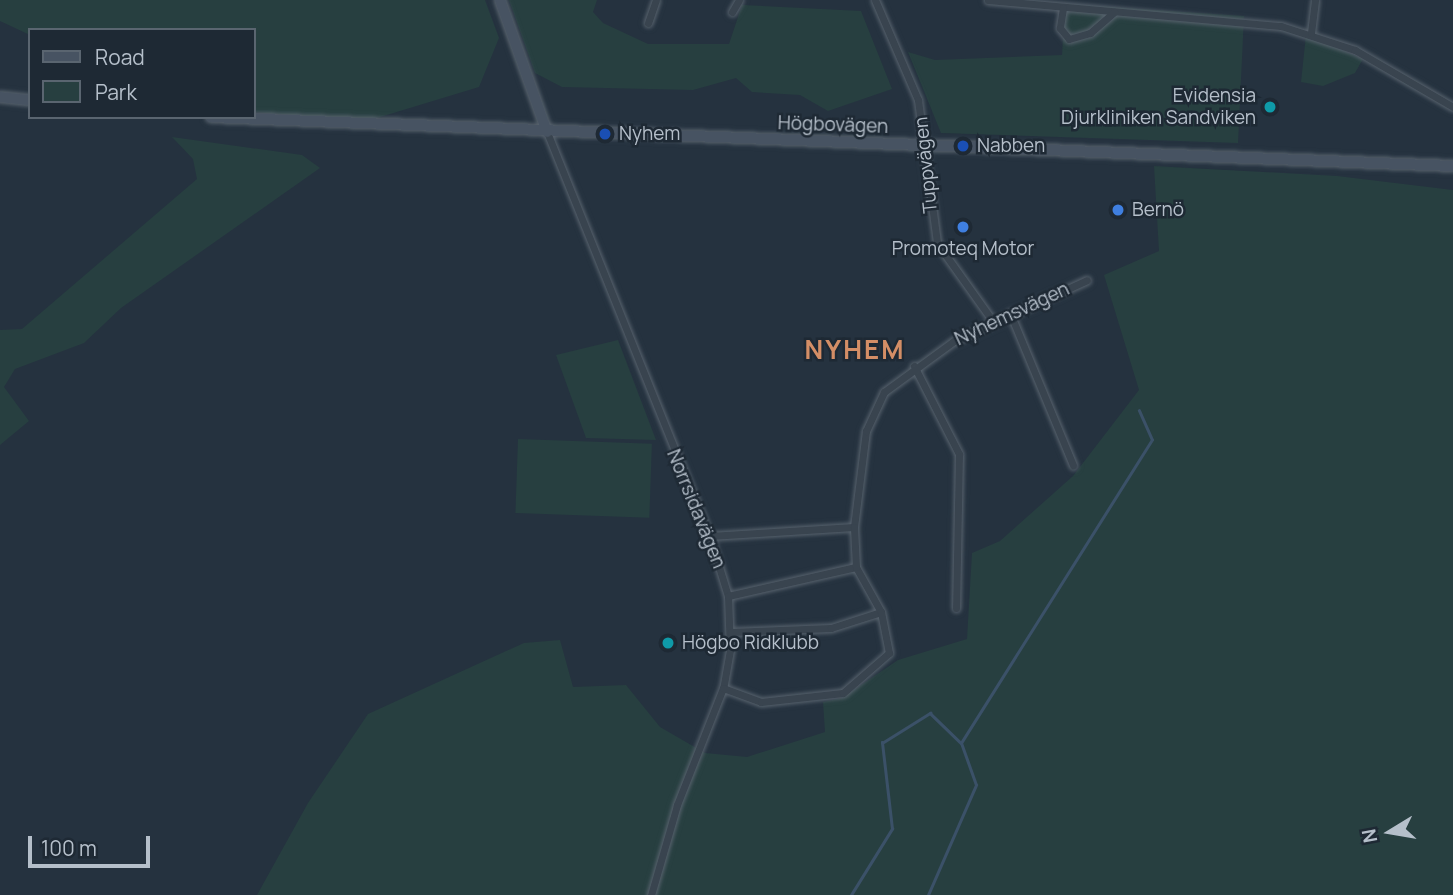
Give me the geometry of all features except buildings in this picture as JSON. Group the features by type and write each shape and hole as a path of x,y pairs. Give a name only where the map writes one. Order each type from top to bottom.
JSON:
{"main road":[{"path":"500,0 547,132"},
{"path":"0,97 28,100"},
{"name":"Högbovägen","path":"256,119 1453,166"}],"street":[{"path":"648,23 656,0"},
{"path":"732,12 739,0"},
{"name":"Tuppvägen","path":"875,0 914,87 925,145 937,243 992,320"},
{"path":"988,0 1311,33 1355,50 1453,107"},
{"path":"1311,33 1315,0"},
{"path":"1063,8 1060,28 1069,39 1090,33 1114,12"},
{"name":"Norrsidavägen","path":"547,132 710,536 728,596 731,632 723,688 677,805 651,895"},
{"name":"Nyhemsvägen","path":"881,611 856,567 853,527 869,416 884,391 914,366 992,320 1087,280"},
{"path":"1010,313 1073,465"},
{"path":"914,366 959,454 956,608"},
{"path":"710,536 853,527"},
{"path":"728,596 856,567"},
{"path":"723,688 761,702 843,693 889,653 881,611 831,628 731,632"}],"green space":[{"path":"0,0 485,0 499,38 479,87 367,121 256,112 256,28 28,28 28,34 0,21"},
{"path":"509,0 597,0 593,12 603,23 648,44 729,44 742,5 861,11 892,89 828,111 800,95 752,92 736,78 693,90 562,87 535,73"},
{"path":"1065,4 1244,16 1238,143 941,133 908,52 935,60 1062,55"},
{"path":"1306,35 1363,59 1355,73 1323,86 1301,82"},
{"path":"172,137 302,155 320,168 121,308 84,343 15,369 4,387 29,421 0,445 0,330 22,329 197,179 193,159"},
{"path":"1154,166 1337,176 1453,190 1453,895 257,895 308,803 368,714 524,643 560,640 573,687 626,685 660,727 705,753 747,757 825,732 823,702 842,698 898,660 967,639 972,553 1000,541 1073,476 1139,390 1104,275 1159,251"},
{"path":"618,340 656,440 586,438 556,355"},
{"path":"518,439 652,444 649,518 515,513"}],"waterway":[{"path":"928,895 976,785 961,743 1152,440 1139,411"},
{"path":"851,895 892,829 882,743 930,713 961,743"}],"place":[{"name":"Evidensia Djurkliniken Sandviken","path":"1270,107"},
{"name":"Nyhem","path":"605,134"},
{"name":"Nabben","path":"963,146"},
{"name":"Bernö","path":"1118,210"},
{"name":"Promoteq Motor","path":"963,227"},
{"name":"Högbo Ridklubb","path":"668,643"}],"district":[{"name":"NYHEM","path":"855,350"}]}
